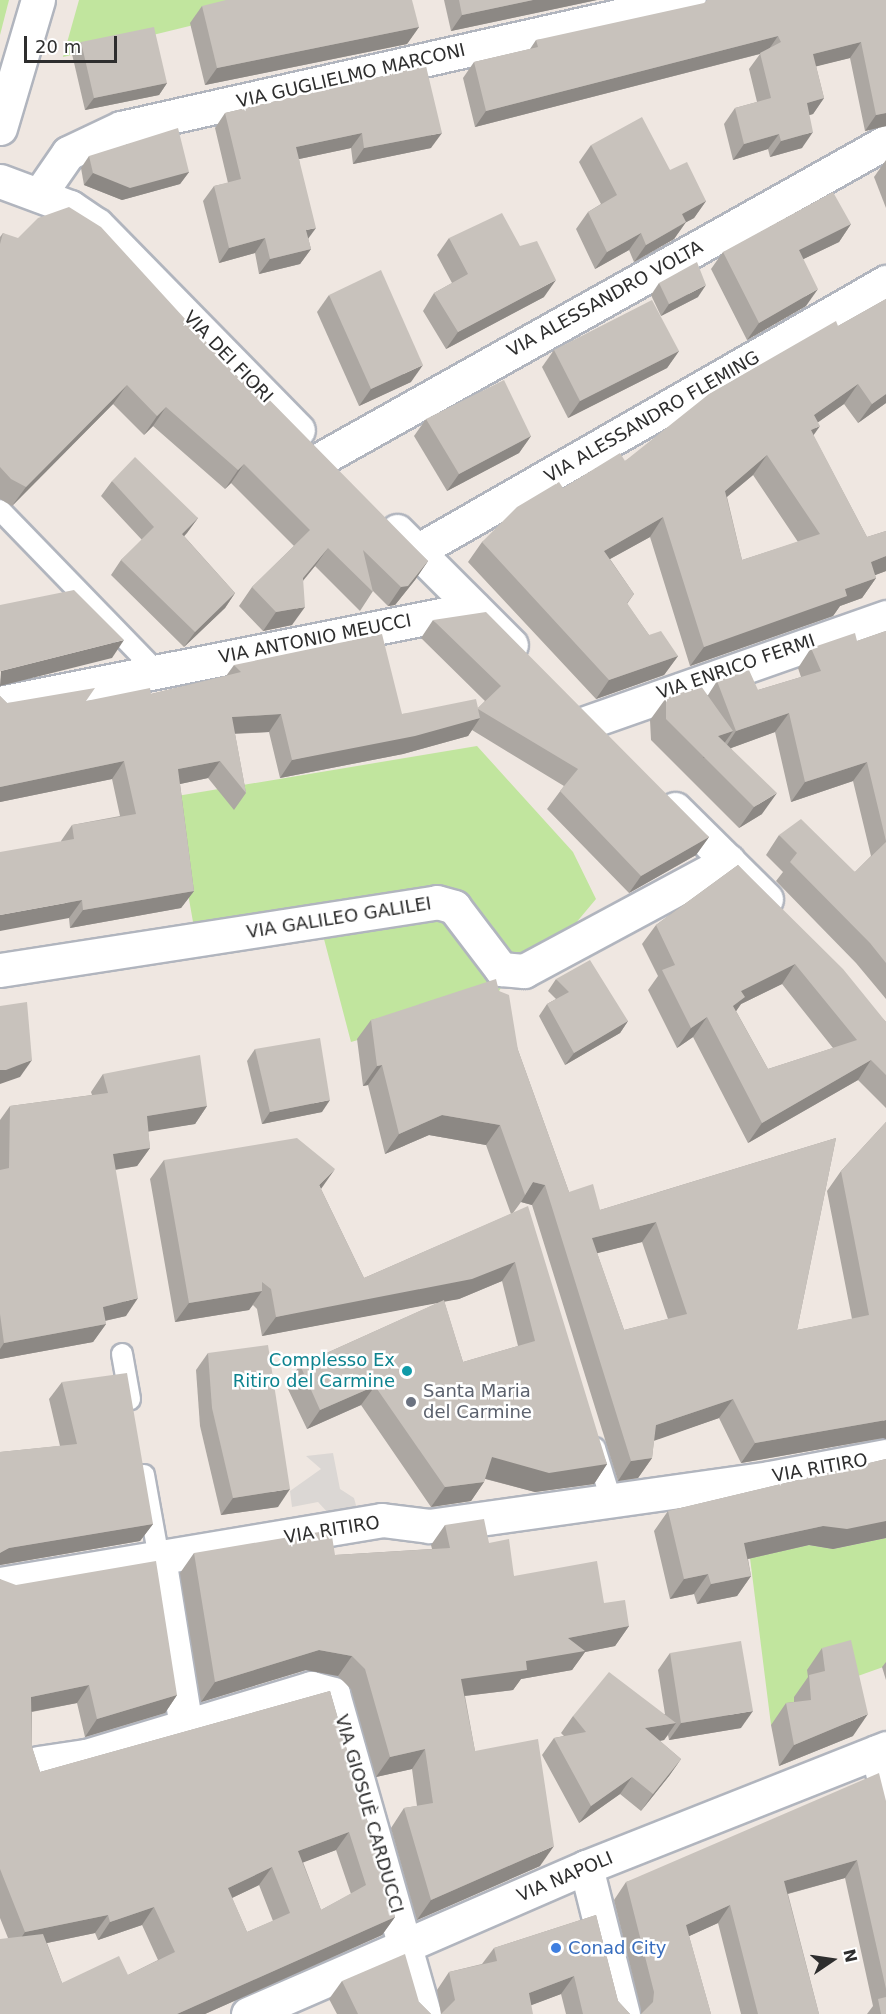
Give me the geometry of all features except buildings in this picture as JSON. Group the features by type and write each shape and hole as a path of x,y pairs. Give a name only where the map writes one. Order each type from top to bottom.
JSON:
{"street":[{"path":"0,128 38,0"},
{"name":"VIA GUGLIELMO MARCONI","path":"39,195 68,153 121,128 689,0"},
{"name":"VIA ALESSANDRO VOLTA","path":"324,457 886,142"},
{"name":"VIA DEI FIORI","path":"0,181 70,207 120,246 347,480"},
{"name":"VIA ALESSANDRO FLEMING","path":"417,552 886,282"},
{"path":"378,512 531,665"},
{"name":"VIA ANTONIO MEUCCI","path":"0,704 155,670 474,608"},
{"name":"VIA ENRICO FERMI","path":"588,722 886,617"},
{"path":"564,698 613,746"},
{"path":"654,787 785,919"},
{"name":"VIA GALILEO GALILEI","path":"0,970 437,902 454,907 501,969 524,971 728,861"},
{"name":"VIA RITIRO","path":"0,1584 382,1520 429,1526 611,1500 886,1456"},
{"path":"159,1558 186,1726"},
{"name":"VIA GIOSUÈ CARDUCCI","path":"38,1763 86,1756 311,1688 333,1694 406,1944"},
{"path":"882,1750 886,1789"},
{"name":"VIA NAPOLI","path":"248,2014 586,1867 882,1750"},
{"path":"586,1867 623,2014"},
{"path":"406,1944 417,2010"}],"lane":[{"path":"0,510 155,670"},
{"path":"122,1354 134,1422"},
{"path":"588,1423 611,1500"},
{"path":"141,1456 159,1558"}],"green space":[{"path":"0,0 9,0 0,35"},
{"path":"79,0 296,0 63,57"},
{"path":"477,746 573,852 596,899 539,967 510,972 494,1000 351,1042 319,920 196,939 171,797"},
{"path":"886,1538 886,1666 810,1693 796,1721 771,1725 750,1558 809,1545 833,1549"}],"shaded area":[{"path":"333,1453 340,1489 354,1498 357,1509 330,1515 318,1502 292,1507 290,1491 321,1469 306,1456"}],"place":[{"name":"Complesso Ex Ritiro del Carmine","path":"407,1371"},
{"name":"Santa Maria del Carmine","path":"411,1402"},
{"name":"Conad City","path":"556,1948"}]}
